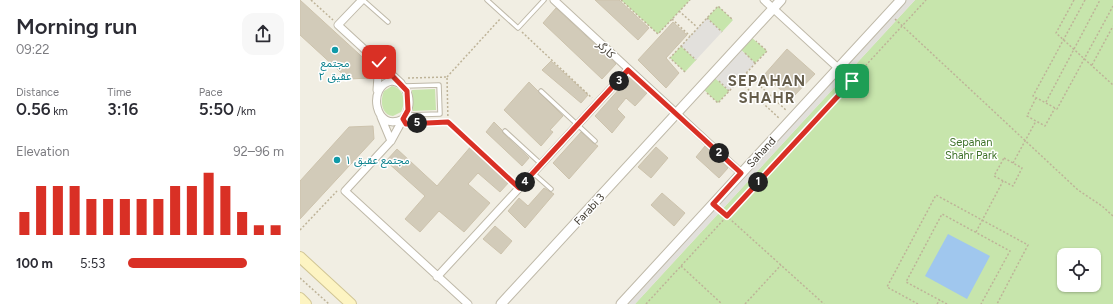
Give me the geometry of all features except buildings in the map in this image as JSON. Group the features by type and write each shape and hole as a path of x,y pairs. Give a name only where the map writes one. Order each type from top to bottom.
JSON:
{"main road":[{"path":"300,257 351,304"},
{"path":"300,298 306,304"}],"street":[{"path":"362,0 338,25 403,85 407,91 409,106 391,141 345,191 468,304"},
{"name":"کارگر","path":"554,0 741,173"},
{"path":"764,0 838,68"},
{"name":"Farabi 3","path":"501,304 781,0"},
{"name":"Sahand","path":"621,304 901,0"},
{"path":"379,62 377,92 378,112 391,141"},
{"path":"437,277 628,70"},
{"path":"377,92 387,82 397,81 403,85"},
{"path":"378,112 380,116 394,122 404,117"}],"lane":[{"path":"362,0 388,22"},
{"path":"487,0 518,28 544,0"},
{"path":"403,85 439,85 440,114 404,117"},
{"path":"541,91 595,141"},
{"path":"505,131 541,165"},
{"path":"533,173 551,189"}],"path":[{"path":"311,0 338,25"},
{"path":"621,0 658,34 690,0"},
{"path":"646,304 926,0"},
{"path":"1074,0 1056,33 1113,85"},
{"path":"1054,108 1033,96 1085,0"},
{"path":"1045,103 1100,0"},
{"path":"685,72 670,58 690,36 718,6 733,20"},
{"path":"1036,98 1027,116 1045,126 1054,108 1057,109 1113,6"},
{"path":"679,11 698,28"},
{"path":"888,13 1078,190 1102,206 1113,216"},
{"path":"448,122 447,77 504,15"},
{"path":"707,18 722,32"},
{"path":"672,19 690,36"},
{"path":"1092,66 1113,26"},
{"path":"518,28 598,103"},
{"path":"703,89 718,103 767,51 751,36"},
{"path":"681,46 696,60"},
{"path":"740,49 755,63"},
{"path":"746,73 793,116"},
{"path":"403,85 404,78 447,77"},
{"path":"714,77 729,91"},
{"path":"739,81 786,125"},
{"path":"404,117 406,124 448,122 519,188"},
{"path":"1013,163 1036,121"},
{"path":"1004,158 1022,168 1013,186 1003,181 994,176 1004,158"},
{"path":"976,232 1003,181"},
{"path":"300,230 338,190 345,191"},
{"path":"918,304 887,287 936,195 1028,245 997,304"},
{"path":"713,204 824,304"},
{"path":"947,304 906,282 942,214 1010,251 981,304"},
{"path":"745,304 781,265"},
{"path":"681,266 722,304"},
{"path":"300,278 329,304"},
{"path":"937,304 940,300"}],"green space":[{"path":"621,0 690,0 658,34"},
{"name":"Sepahan Shahr Park","path":"915,0 1113,0 1113,304 635,304"},
{"path":"718,6 733,20 722,32 707,18"},
{"path":"751,37 767,51 755,63 740,49"},
{"path":"681,46 696,60 685,72 670,58"},
{"path":"714,77 729,91 718,103 703,89"},
{"path":"392,86 396,87 401,92 404,100 401,112 393,116 386,113 382,106 384,91"},
{"path":"435,89 436,110 413,111 412,90"}],"shaded area":[{"path":"902,0 915,0 635,304 622,304"},
{"path":"707,18 722,32 696,60 681,46"},
{"path":"740,49 755,63 729,91 714,77"}],"water":[{"path":"948,234 990,256 967,299 925,276"}],"place":[{"name":"مجتمع عقیق ۲","path":"335,50"},
{"name":"مجتمع عقیق ۱","path":"337,160"}],"district":[{"name":"SEPAHAN SHAHR","path":"767,90"}],"route":[{"path":"379,62 405,86 409,106 403,119 406,124 448,122 519,188 628,70 661,98 741,173 713,204 727,216 852,81"}]}
